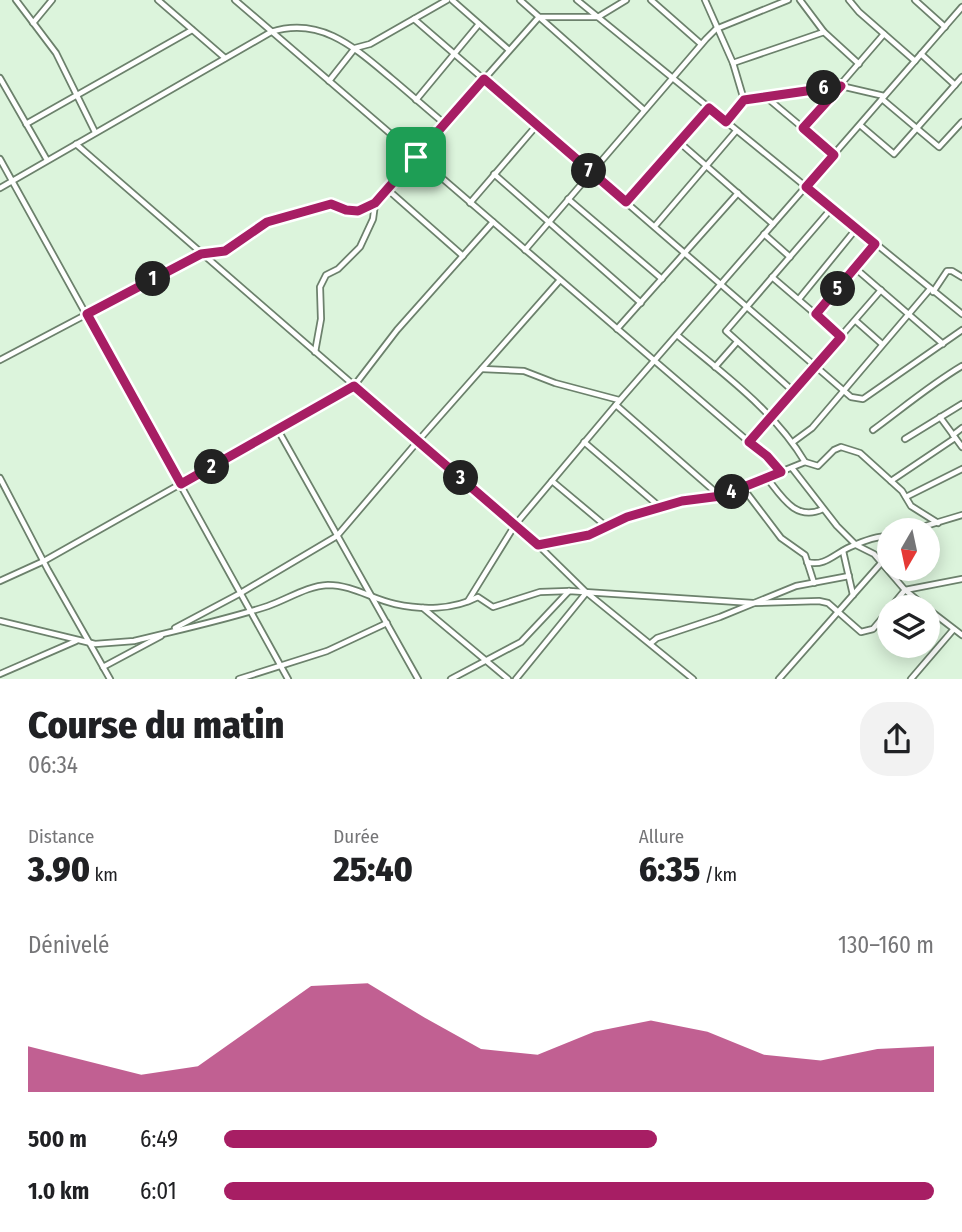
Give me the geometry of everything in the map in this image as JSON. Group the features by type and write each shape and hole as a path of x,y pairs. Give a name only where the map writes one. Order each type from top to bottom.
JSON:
{"street":[{"path":"16,0 56,53 95,132"},
{"path":"33,23 52,0"},
{"path":"158,0 225,58"},
{"path":"234,0 767,456 781,472"},
{"path":"328,82 355,48 370,44 449,0 509,50"},
{"path":"520,0 644,110"},
{"path":"577,0 962,314"},
{"path":"0,360 201,254 225,251 267,222 331,204 358,211 375,203 539,17 598,17 626,0"},
{"path":"651,0 701,44"},
{"path":"705,0 733,63 744,100"},
{"path":"525,250 716,29 788,0"},
{"path":"800,0 824,32 859,64"},
{"path":"849,0 915,61"},
{"path":"915,0 945,27"},
{"path":"466,604 515,525 618,402 962,7"},
{"path":"414,19 851,397 863,399 962,330"},
{"path":"416,100 479,24"},
{"path":"0,188 271,32 290,26 342,39 445,124"},
{"path":"26,124 192,30"},
{"path":"733,63 824,32"},
{"path":"803,128 884,34"},
{"path":"921,54 955,85"},
{"path":"860,125 894,154 962,77"},
{"path":"0,78 47,160"},
{"path":"726,122 744,100 841,86 883,97 939,147 962,122"},
{"path":"766,97 834,155"},
{"path":"626,202 709,108"},
{"path":"470,203 537,125"},
{"path":"655,226 736,131"},
{"path":"679,142 773,224"},
{"path":"76,144 538,545 586,592 693,679"},
{"path":"0,159 288,679"},
{"path":"494,174 640,303"},
{"path":"387,190 463,256"},
{"path":"617,329 738,193"},
{"path":"568,199 662,279"},
{"path":"315,352 321,319 320,287 326,275 338,269 360,247 373,219 375,203"},
{"path":"793,391 726,331 831,209"},
{"path":"0,581 44,561 354,386 397,330 493,222"},
{"path":"799,299 856,229"},
{"path":"764,233 790,257"},
{"path":"816,314 875,244"},
{"path":"855,268 943,344"},
{"path":"793,442 812,428 947,271 960,274"},
{"path":"772,277 841,337"},
{"path":"103,667 239,594 337,536 560,280"},
{"path":"749,442 881,290"},
{"path":"856,321 882,344"},
{"path":"677,335 771,415 805,462"},
{"path":"715,367 737,342"},
{"path":"873,430 936,382 962,366"},
{"path":"481,369 524,371 618,402 721,496"},
{"path":"905,439 962,404"},
{"path":"940,417 962,447"},
{"path":"891,481 962,428"},
{"path":"278,429 418,679"},
{"path":"584,442 661,508"},
{"path":"538,545 576,538 627,517 682,501 721,496 805,462 818,466 834,450 841,447 860,453 891,481 911,506 930,518"},
{"path":"792,468 823,509 856,545 877,557"},
{"path":"906,498 962,469"},
{"path":"0,478 110,679"},
{"path":"767,478 796,510 809,514 823,509"},
{"path":"552,481 607,527"},
{"path":"743,488 781,538 802,552 814,583"},
{"path":"940,522 962,514"},
{"path":"807,562 823,562 856,545 877,539"},
{"path":"843,551 853,595"},
{"path":"779,679 877,568"},
{"path":"651,643 657,638 796,586 849,576"},
{"path":"901,595 905,590 962,579"},
{"path":"898,581 911,595"},
{"path":"0,621 78,640 112,643 166,633 267,606 312,588 329,585 394,604 434,608 466,604 478,597 493,607 540,592 569,591 753,603 819,601 828,603 856,629 863,632 877,625"},
{"path":"451,679 521,642 569,591"},
{"path":"516,679 586,592"},
{"path":"421,607 508,679"},
{"path":"940,619 962,635"},
{"path":"239,679 327,651 387,624"},
{"path":"912,678 953,630"},
{"path":"0,674 78,640"}],"route":[{"path":"484,79 626,202 709,108 726,122 744,100 841,86 803,128 834,155 806,187 875,244 816,314 841,337 749,442 781,472 721,496 682,501 627,517 589,535 538,545 354,386 181,484 87,314 201,254 225,251 267,222 331,204 358,211 375,203 416,157 484,79"}]}
